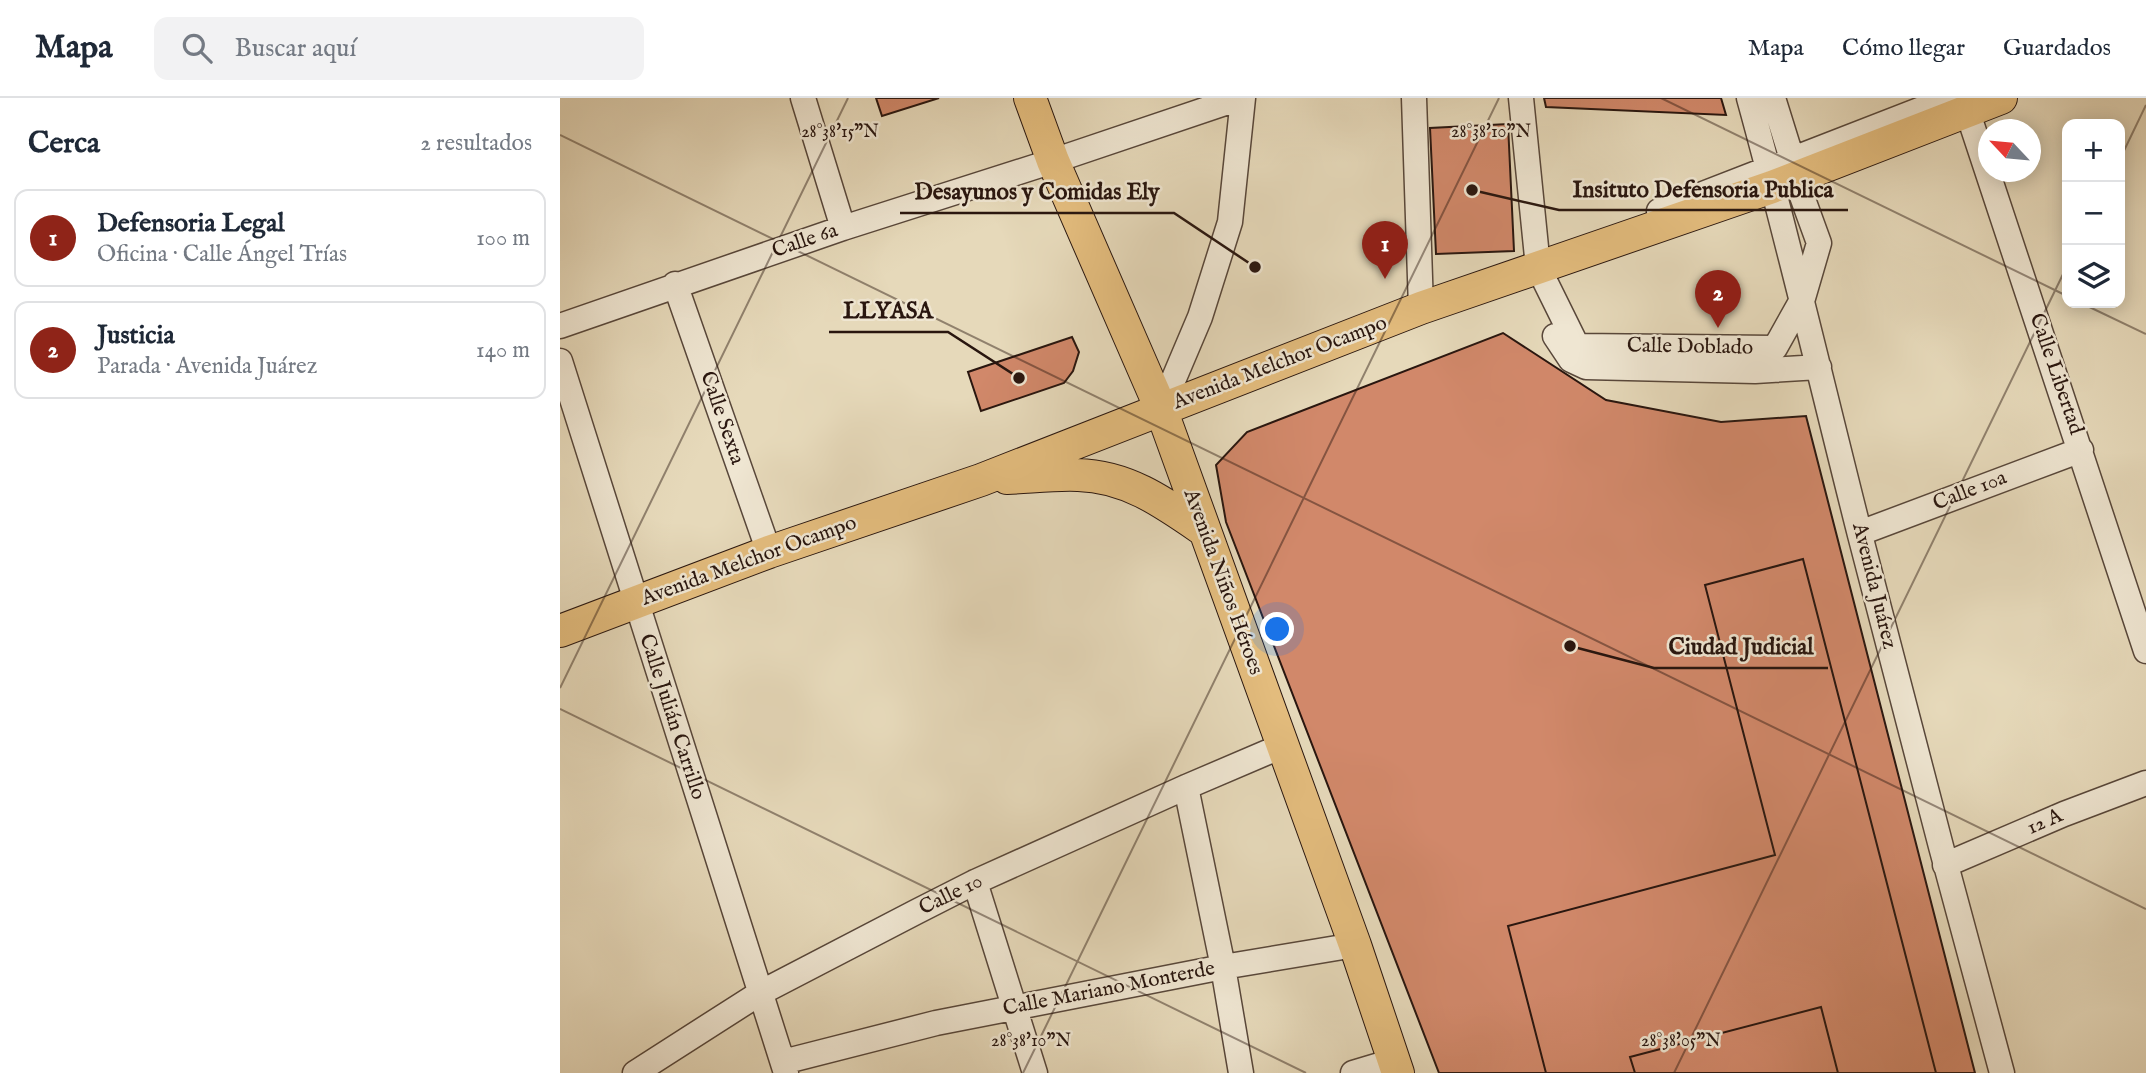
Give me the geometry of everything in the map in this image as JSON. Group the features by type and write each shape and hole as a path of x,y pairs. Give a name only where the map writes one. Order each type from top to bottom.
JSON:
{"main road":[{"name":"Avenida Niños Héroes","path":"1030,98 1053,161 1161,409 1355,945 1396,1067"},
{"name":"Avenida Melchor Ocampo","path":"560,631 769,552 981,480 1421,308 1535,268 1782,173 1960,102 2001,98"},
{"path":"981,480 1079,475 1107,478 1134,486 1167,504 1205,531"}],"street":[{"path":"803,98 843,228"},
{"path":"1053,161 1242,98 1230,222 1200,317 1161,409"},
{"path":"1414,98 1421,308"},
{"path":"1521,98 1535,268 1552,331 1571,360 1580,366 1755,371 1819,367"},
{"name":"Avenida Juárez","path":"1749,98 1782,173 1803,298 1819,367 1945,865 2002,1073"},
{"path":"1535,268 1566,248 1718,187 1782,173 1773,98"},
{"name":"Calle Libertad","path":"1960,102 2081,450 2146,651"},
{"name":"Calle 6a","path":"560,326 843,228 1053,161"},
{"name":"Calle Doblado","path":"1535,268 1577,346 1775,348 1803,298 1819,243 1782,173"},
{"name":"Calle Sexta","path":"676,285 769,552"},
{"name":"Calle Julián Carrillo","path":"560,361 784,1068"},
{"name":"Calle 10a","path":"1860,533 2081,450"},
{"name":"Calle 10","path":"635,1073 760,993 975,882 1282,746"},
{"name":"12 A","path":"1945,865 2064,814 2146,783"},
{"path":"1186,787 1223,967 1241,1073"},
{"path":"975,882 1035,1073"},
{"name":"Calle Mariano Monterde","path":"784,1068 936,1023 1223,967 1355,945"},
{"path":"1353,1073 1396,1067"}],"building":[{"path":"876,98 939,98 882,116"},
{"path":"1544,98 1721,98 1726,115 1546,107"},
{"path":"1508,124 1514,251 1436,254 1430,128"},
{"path":"1503,333 1606,400 1721,422 1806,416 1975,1073 1439,1073 1226,522 1216,465 1247,432"},
{"path":"1072,337 1079,352 1073,371 1064,383 981,411 968,372"},
{"path":"1803,559 1936,1073 1838,1073 1821,1007 1630,1057 1635,1073 1546,1073 1508,926 1775,855 1705,585"}],"place":[{"name":"Insituto Defensoria Publica","path":"1472,190"},
{"name":"Desayunos y Comidas Ely","path":"1255,267"},
{"name":"Defensoria Legal","path":"1385,279"},
{"name":"Justicia","path":"1718,328"},
{"name":"LLYASA","path":"1019,378"},
{"name":"Ciudad Judicial","path":"1570,646"}]}
